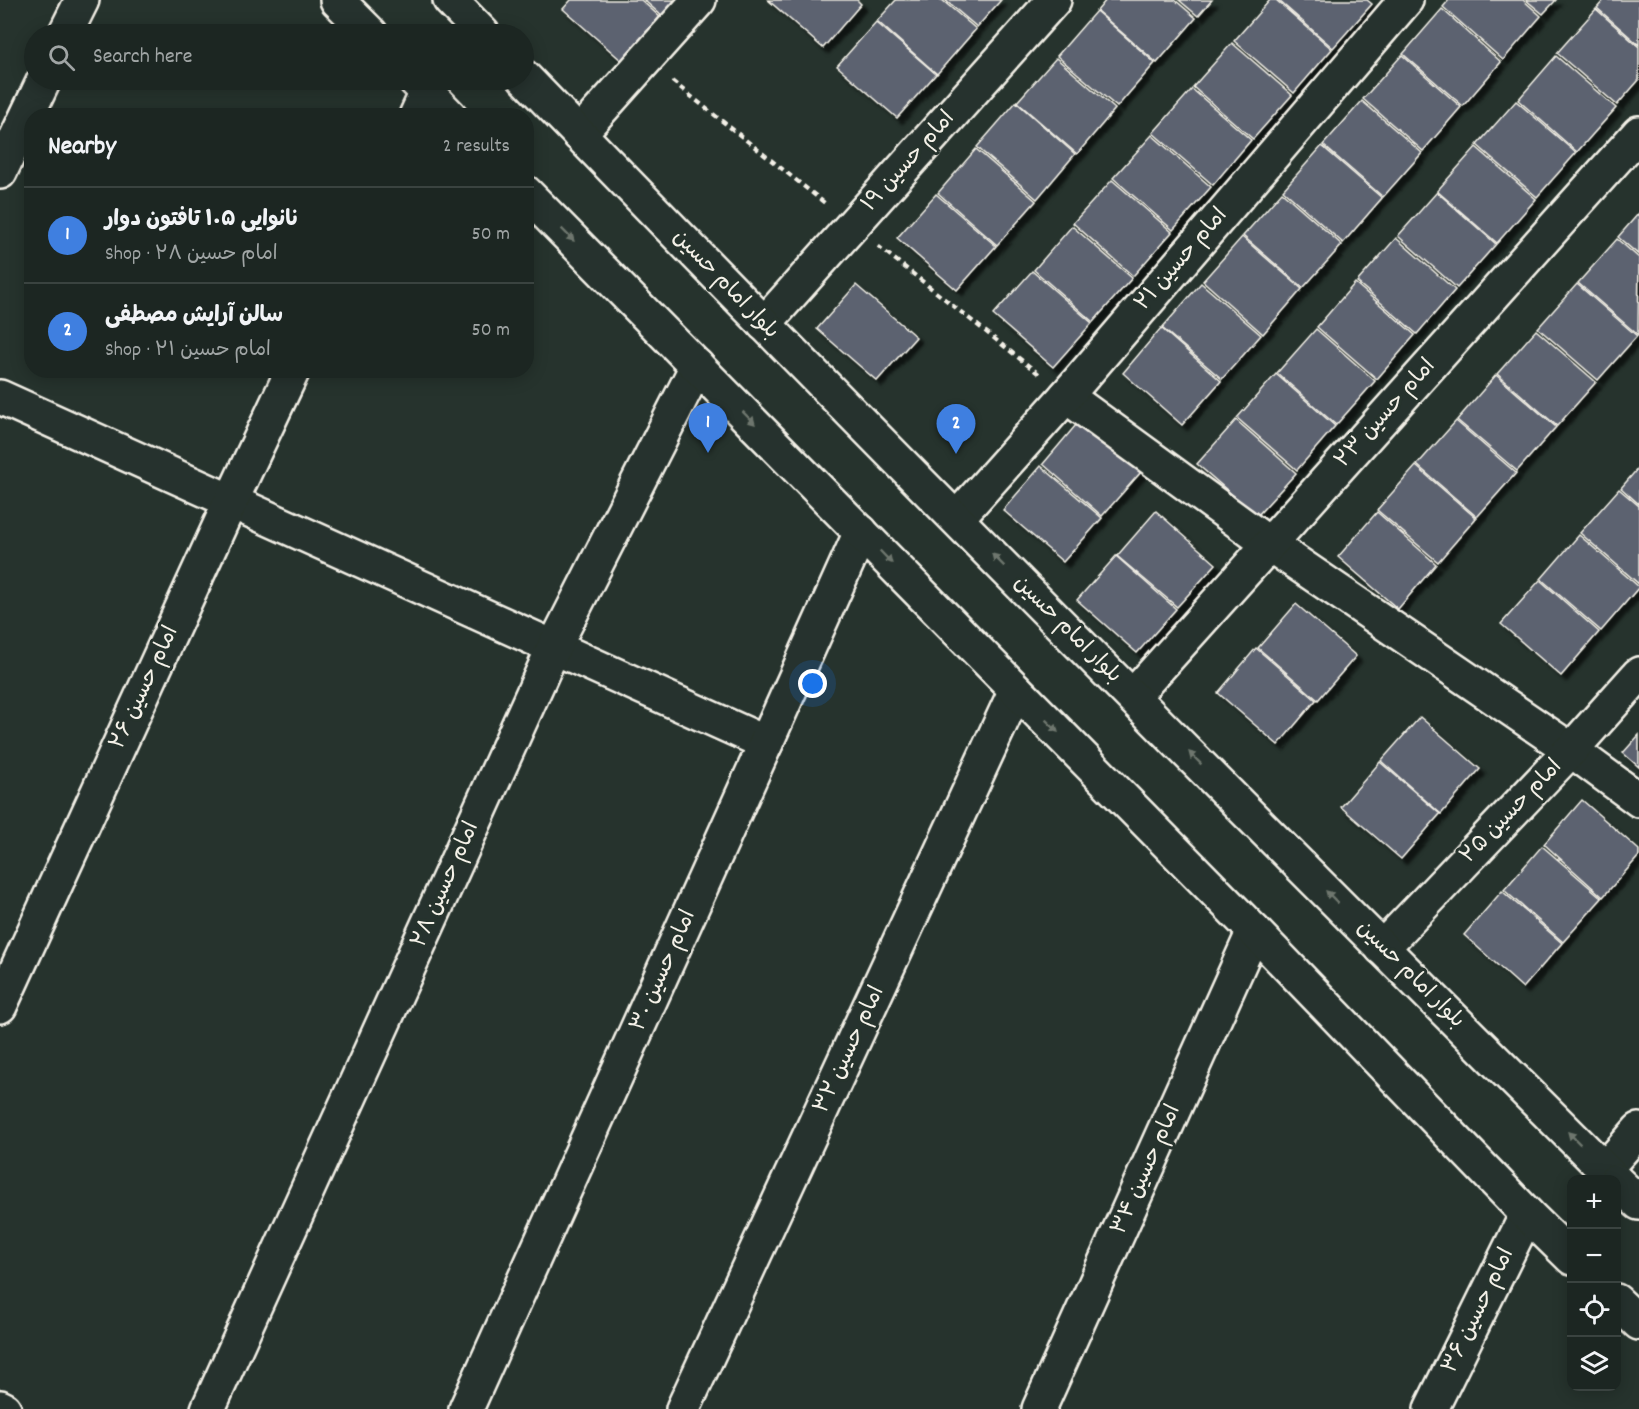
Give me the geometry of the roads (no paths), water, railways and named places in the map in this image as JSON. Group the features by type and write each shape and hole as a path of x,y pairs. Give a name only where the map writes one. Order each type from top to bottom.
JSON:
{"street":[{"path":"70,24 82,0"},
{"path":"337,0 361,24"},
{"path":"450,0 473,24"},
{"path":"579,134 699,0"},
{"name":"امام حسین ۱۹","path":"764,324 1054,0"},
{"name":"امام حسین ۲۱","path":"957,518 1066,396 1406,0"},
{"name":"بلوار امام حسین","path":"534,87 764,324 1382,948 1611,1175"},
{"path":"31,108 39,90"},
{"path":"420,96 438,108"},
{"path":"0,172 24,122"},
{"name":"امام حسین ۲۳","path":"1133,696 1639,133"},
{"path":"534,201 1254,931 1567,1253"},
{"name":"امام حسین ۲۸","path":"208,1409 554,647 697,366"},
{"name":"امام حسین ۲۶","path":"0,1006 289,378"},
{"path":"1066,396 1269,544 1571,750 1639,800"},
{"path":"0,397 766,743"},
{"name":"امام حسین ۳۰","path":"466,1409 861,532"},
{"name":"امام حسین ۲۵","path":"1382,948 1571,750 1639,674"},
{"name":"امام حسین ۳۲","path":"683,1409 1016,690"},
{"name":"امام حسین ۳۴","path":"1040,1409 1254,931"},
{"path":"1613,1175 1639,1130"},
{"name":"بلوار امام حسین","path":"1621,1185 1639,1203"},
{"name":"امام حسین ۳۶","path":"1431,1409 1527,1214"},
{"path":"1621,1305 1639,1323"},
{"path":"0,1407 4,1409"}],"place":[{"name":"نانوایی ۱۰۵ تافتون دوار","path":"708,453"},
{"name":"سالن آرایش مصطفی","path":"956,454"}]}
